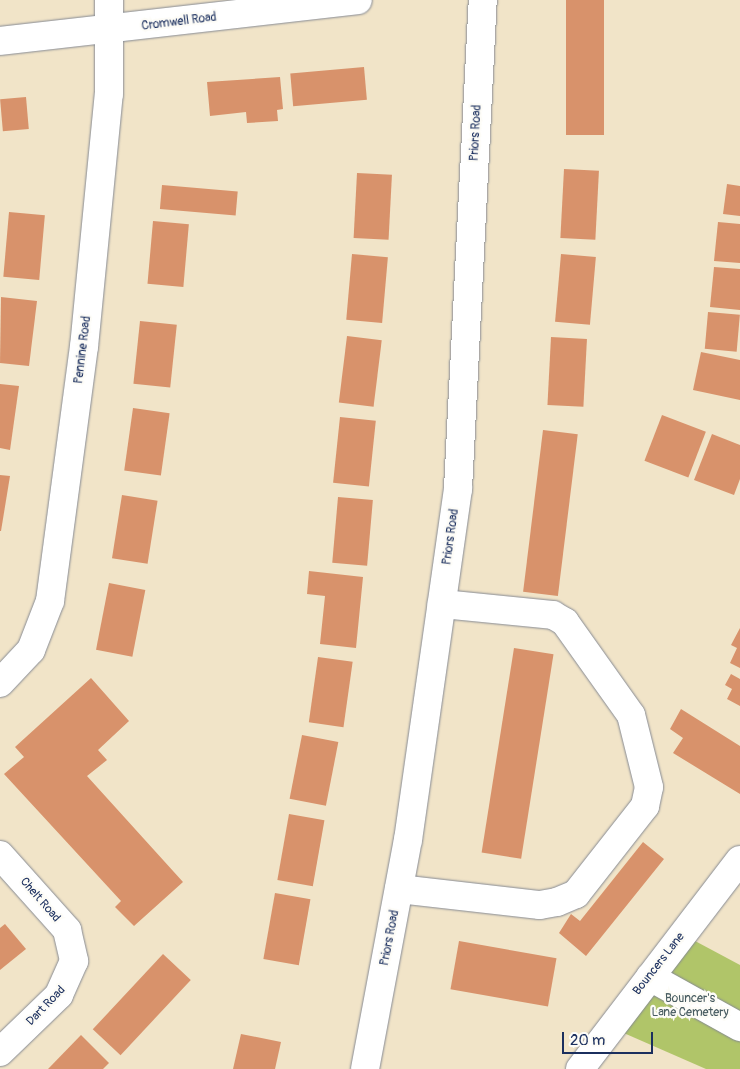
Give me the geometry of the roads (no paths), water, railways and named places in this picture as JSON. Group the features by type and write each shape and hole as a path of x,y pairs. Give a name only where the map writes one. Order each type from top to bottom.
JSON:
{"street":[{"name":"Pennine Road","path":"0,683 32,650 50,601 84,347 110,94 109,0"},
{"name":"Cromwell Road","path":"0,41 110,31 358,0"},
{"name":"Priors Road","path":"365,1069 399,889 458,489 483,0"},
{"path":"399,889 540,905 557,902 576,894 644,806 649,787 631,715 565,622 553,615 442,604"},
{"name":"Chelt Road","path":"0,855 66,930 74,950"},
{"name":"Bouncers Lane","path":"580,1069 740,860"},
{"name":"Dart Road","path":"0,1052 67,985 74,950"},
{"path":"650,977 740,1027"}],"park label":[{"name":"Bouncer's Lane Cemetery","path":"690,1006"}]}
